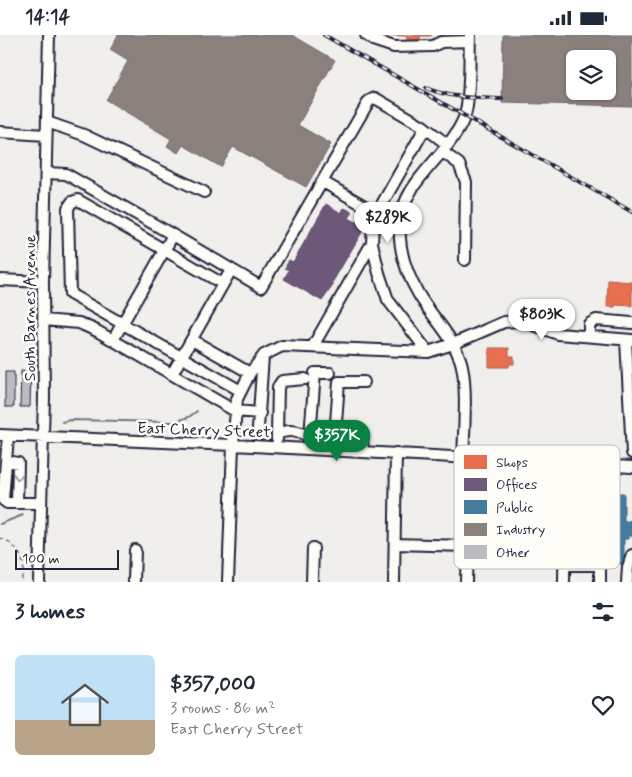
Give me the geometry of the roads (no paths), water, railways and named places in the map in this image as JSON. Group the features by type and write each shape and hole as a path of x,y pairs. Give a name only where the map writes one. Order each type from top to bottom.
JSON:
{"street":[{"name":"South Barnes Avenue","path":"39,582 44,436 43,282 49,35"},
{"path":"366,35 373,40 394,47 433,46 441,39 470,38 468,97 465,116 458,131 446,148 416,181 404,201 400,244 406,271 419,296 453,344 460,360 464,378 463,445"},
{"path":"46,173 66,174 261,287 369,101 374,98 425,128 446,148 459,164 466,183 465,260"},
{"path":"47,122 84,135 204,192"},
{"path":"425,128 377,213 373,223 372,243 388,300 403,317 428,352"},
{"path":"0,132 46,135"},
{"path":"323,182 377,213 401,220"},
{"path":"223,284 78,201 72,202 68,208 70,293 241,391"},
{"path":"113,340 173,235"},
{"path":"313,346 372,243"},
{"path":"172,374 230,270"},
{"path":"0,280 43,282"},
{"path":"43,320 79,323 113,340 235,411 260,413"},
{"path":"589,337 590,324 596,320 632,323"},
{"path":"228,582 237,399 250,373 264,355 282,346 428,352 453,344 504,322 518,321 558,334 629,340 632,453"},
{"path":"192,340 250,373"},
{"path":"258,428 264,355"},
{"path":"309,449 315,373 330,373"},
{"path":"277,447 278,387 282,381 305,379"},
{"path":"330,450 335,435 339,382 364,382"},
{"name":"East Cherry Street","path":"3,433 22,430 44,436 454,456"},
{"path":"277,434 283,431 310,434 326,432 330,450"},
{"path":"3,433 6,461 4,501 8,504 42,503"},
{"path":"335,435 359,436 362,440 363,451"},
{"path":"394,582 396,453"},
{"path":"395,544 454,546"},
{"path":"312,582 313,548"},
{"path":"134,550 134,582"},
{"path":"627,582 628,567 632,555"},
{"path":"466,569 466,582"},
{"path":"564,582 565,569"},
{"path":"600,569 600,582"}],"waterway":[{"path":"62,422 70,420 173,422 189,417 197,411"},
{"path":"0,524 23,515"}],"railway":[{"path":"324,35 632,212"},
{"path":"426,88 454,96 502,99"}]}
